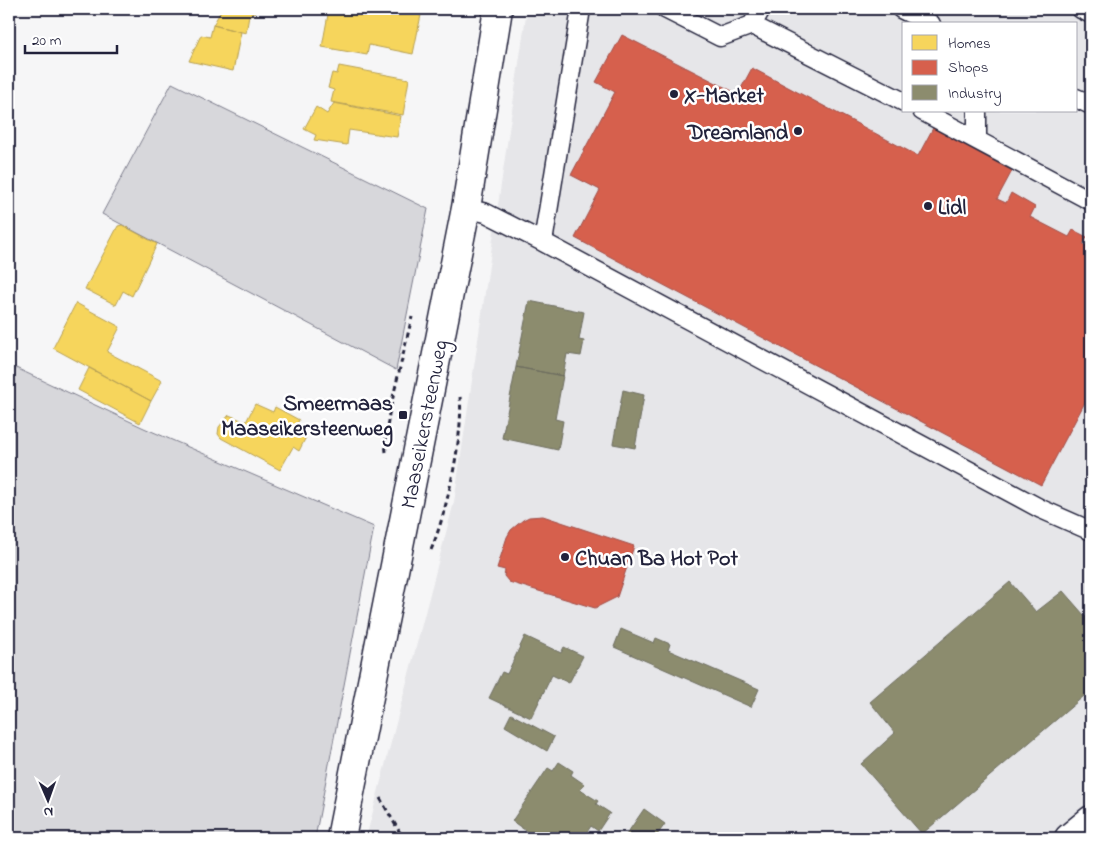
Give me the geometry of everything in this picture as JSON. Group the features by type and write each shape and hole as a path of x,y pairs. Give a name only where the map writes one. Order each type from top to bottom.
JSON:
{"main road":[{"name":"Maaseikersteenweg","path":"341,838 466,208 498,9"},
{"path":"1070,838 1091,820"}],"lane":[{"path":"543,242 581,9"},
{"path":"665,9 720,37 752,25 761,9"},
{"path":"901,9 930,18"},
{"path":"1082,9 1091,14"},
{"path":"752,25 902,101"},
{"path":"1078,99 1091,105"},
{"path":"924,112 1091,200"},
{"path":"977,112 977,139"},
{"path":"466,208 486,213 543,242 1041,509 1091,531"}],"shaded area":[{"path":"527,9 1091,9 1091,838 366,838 454,502"},
{"path":"172,83 428,209 396,370 102,214"},
{"path":"16,368 144,428 374,527 315,838 9,838 9,382"}],"building: Homes":[{"path":"222,9 259,9 249,16 246,33 213,25"},
{"path":"329,9 388,9 421,15 413,54 369,45 367,55 322,47"},
{"path":"388,9 422,9 421,15"},
{"path":"213,25 241,32 233,71 189,61 201,35 210,37"},
{"path":"339,66 409,79 403,115 331,102 334,90 328,88 332,73 337,74"},
{"path":"334,103 401,116 397,137 349,130 347,145 314,140 316,135 304,129 316,107 327,114"},
{"path":"122,225 157,244 132,296 123,291 116,305 85,289 118,226"},
{"path":"76,303 120,327 107,352 162,381 151,401 53,348"},
{"path":"89,368 151,401 140,423 78,390"},
{"path":"255,404 273,412 275,407 299,420 295,428 307,435 299,451 293,447 280,470 221,438 218,434 219,427 229,415 246,422"}],"building: Shops":[{"path":"622,35 738,94 752,68 918,156 933,128 1012,171 997,199 1006,203 1011,193 1035,207 1030,217 1069,237 1073,230 1087,237 1083,244 1091,249 1091,391 1041,485 575,238 600,190 571,175 615,92 596,82"},
{"name":"Chuan Ba Hot Pot","path":"543,516 634,546 617,597 595,608 509,582 504,576 505,570 497,568 507,537 511,530 523,520 529,517"}],"building: Industry":[{"path":"529,301 584,312 579,340 584,341 581,356 567,354 563,376 516,367"},
{"path":"516,367 563,376 555,419 563,421 558,450 502,438"},
{"path":"623,390 644,395 635,448 613,444"},
{"path":"1010,582 1036,612 1063,591 1091,623 1091,690 922,834 861,764 895,733 870,702"},
{"path":"621,629 654,643 656,638 670,644 668,650 759,689 751,707 614,647"},
{"path":"525,636 561,653 564,647 583,656 569,683 552,675 531,718 489,698 502,672 507,674"},
{"path":"511,714 554,737 547,751 505,726"},
{"path":"559,762 573,771 571,775 584,784 580,790 598,801 596,804 610,813 598,831 591,826 583,838 527,838 529,833 512,821 548,768 553,771"},
{"path":"644,809 665,824 655,838 624,838"}],"place":[{"name":"X-Market","path":"674,94"},
{"name":"Dreamland","path":"798,131"},
{"name":"Lidl","path":"928,206"},
{"name":"Smeermaas Maaseikersteenweg","path":"403,415"},
{"name":"Chuan Ba Hot Pot","path":"565,557"}]}
